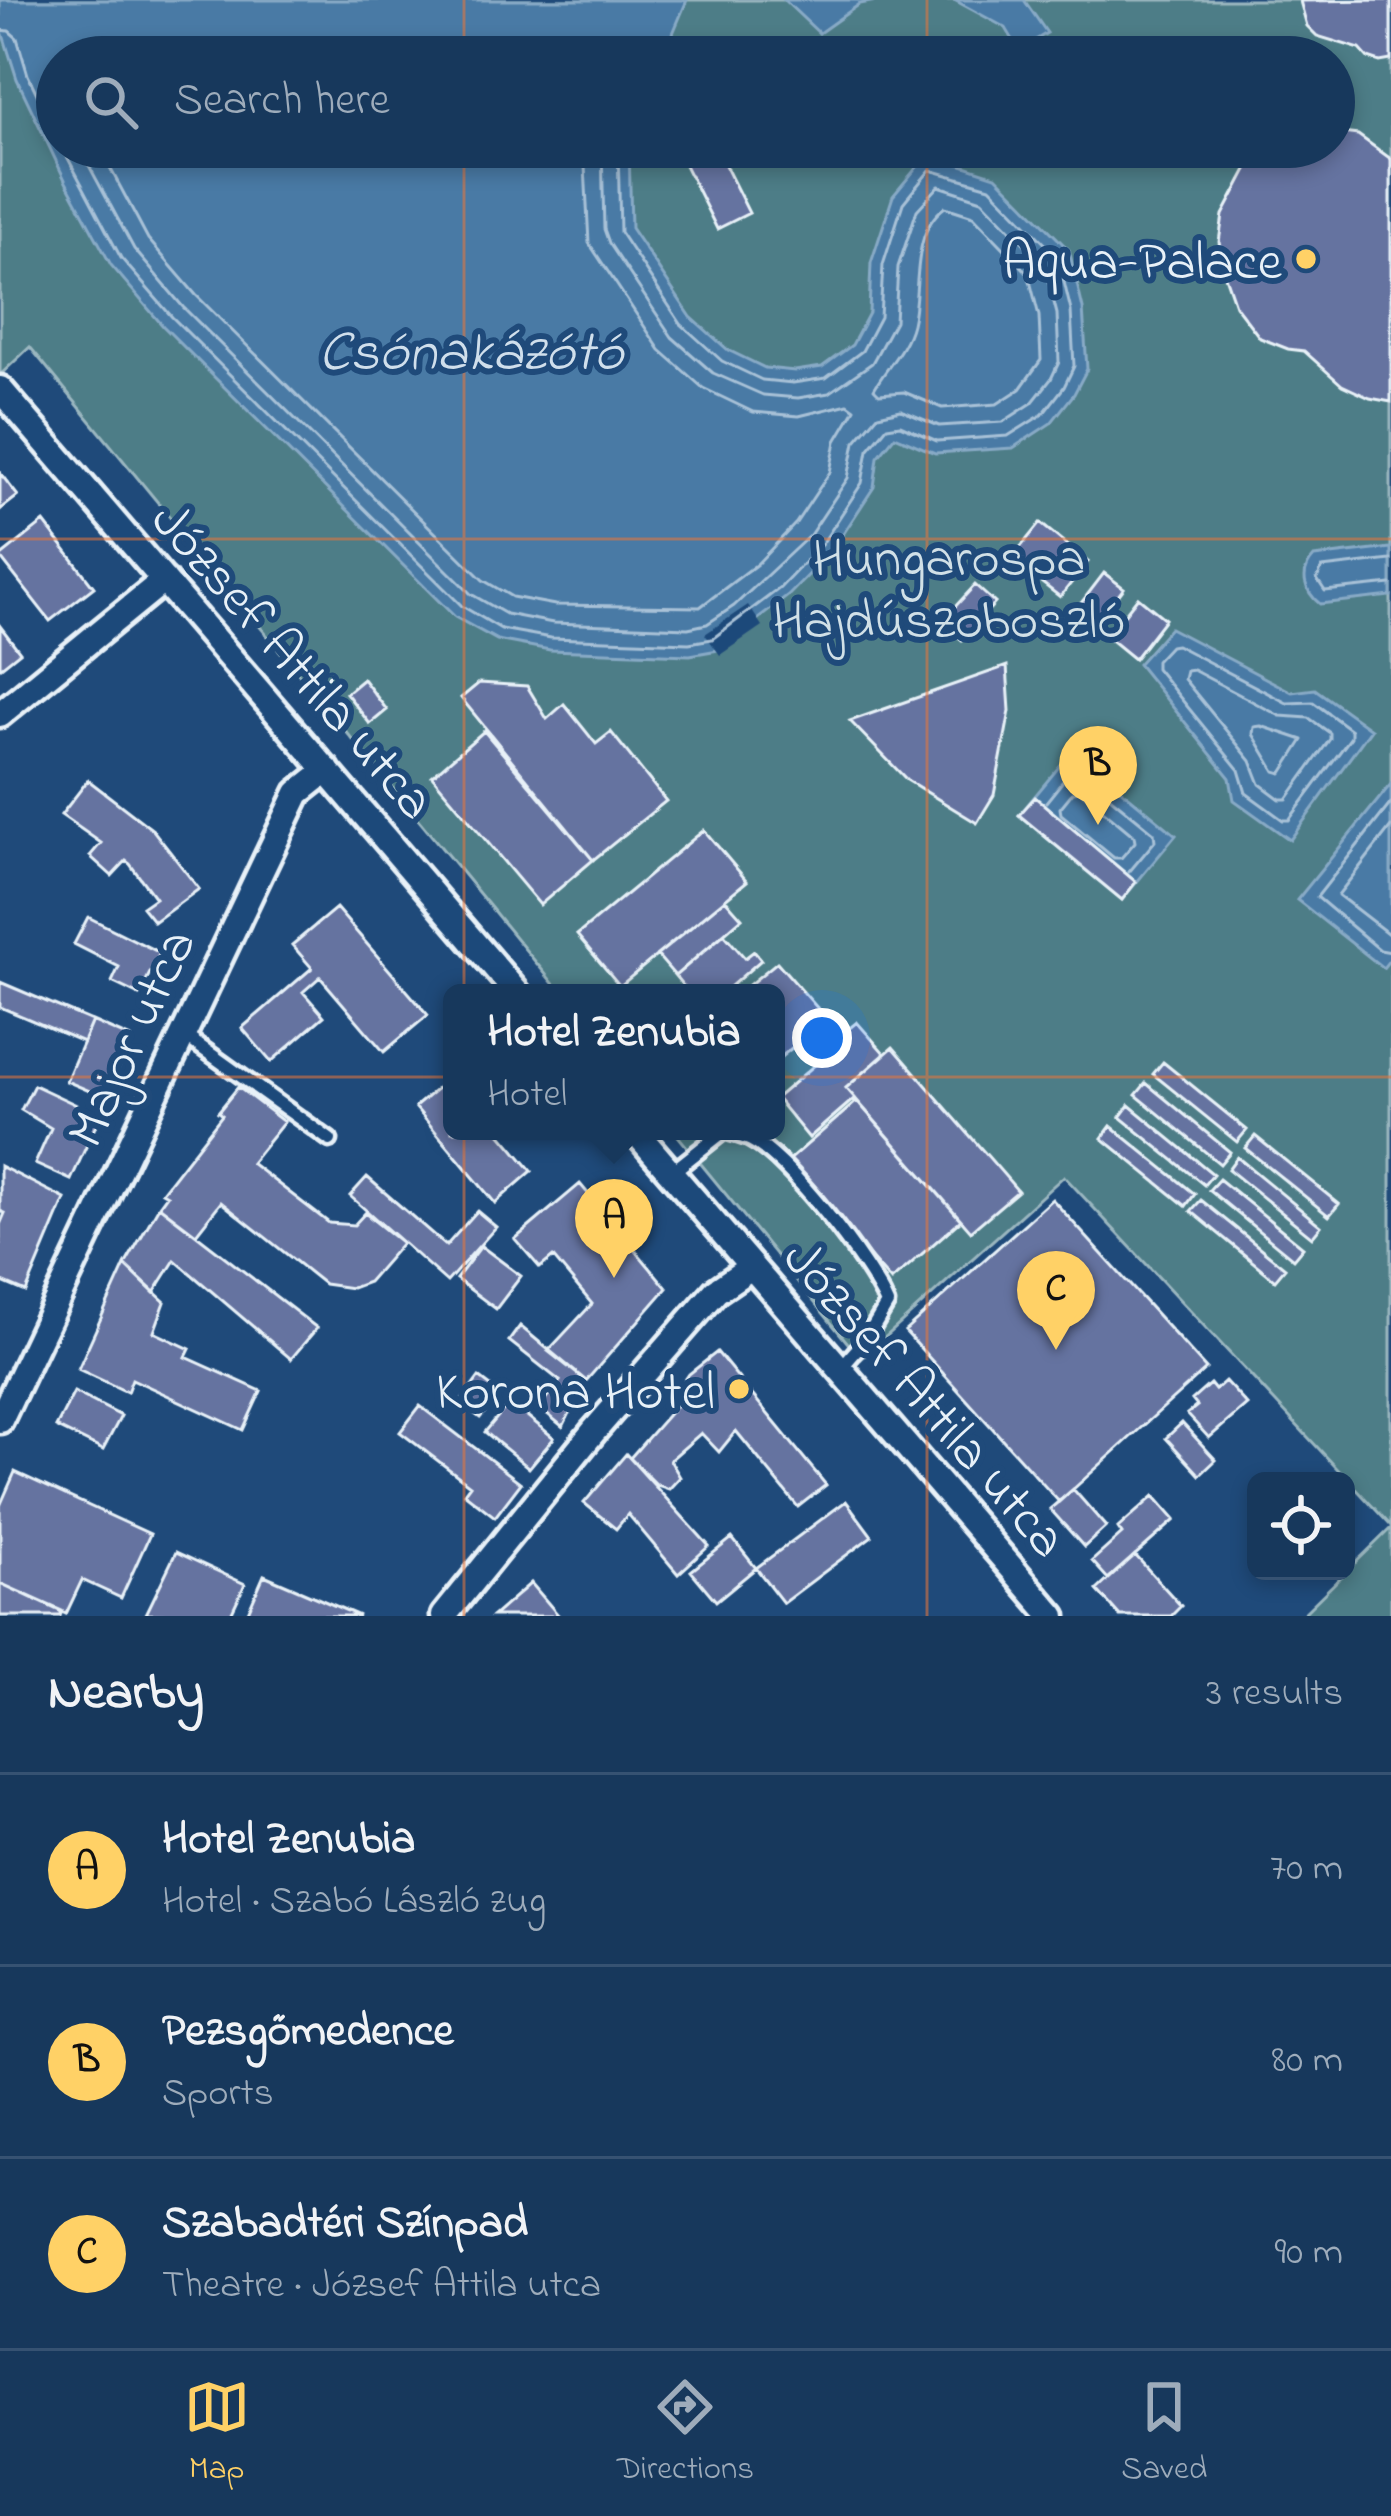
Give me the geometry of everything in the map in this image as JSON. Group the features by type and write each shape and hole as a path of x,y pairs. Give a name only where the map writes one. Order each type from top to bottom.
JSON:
{"street":[{"name":"József Attila utca","path":"0,389 509,984"},
{"path":"0,714 164,580"},
{"name":"Major utca","path":"0,1420 298,793 327,770"},
{"name":"József Attila utca","path":"643,1140 1053,1616"},
{"path":"444,1616 716,1291 751,1267"}],"lane":[{"path":"183,1034 330,1140"},
{"path":"671,1173 713,1140"},
{"path":"751,1140 814,1200 874,1274 887,1304 840,1370"}],"green space":[{"name":"Hungarospa Hajdúszoboszló","path":"0,0 1391,0 1391,1526 1355,1487 1355,1472 1341,1472 1064,1176 861,1359 681,1140 785,1140 785,984 554,984 30,347 0,375"},
{"path":"1391,1528 1391,1616 1301,1616 1338,1580 1355,1580 1355,1563"}],"water":[{"name":"Csónakázótó","path":"0,0 687,0 672,36 36,36 36,119 0,25"},
{"path":"784,0 881,0 860,4 819,33"},
{"path":"954,0 1024,0 1047,33 1011,36 1006,28"},
{"name":"Csónakázótó","path":"59,168 630,168 631,228 691,317 728,350 765,368 795,371 822,367 852,345 869,313 871,263 893,196 916,168 971,168 996,176 1069,250 1083,309 1087,369 1051,423 1013,448 935,453 895,436 878,457 874,487 832,551 788,596 718,650 690,655 550,650 497,640 455,617 163,326 111,265"},
{"path":"1391,548 1391,596 1320,604 1307,588 1306,569 1314,557"},
{"path":"1170,628 1292,692 1315,689 1371,729 1290,840 1234,800 1230,778 1138,664"},
{"path":"1073,750 1176,835 1122,900 1019,815"},
{"path":"1391,784 1391,958 1383,968 1297,900"}],"pier":[{"path":"748,605 762,626 720,655 705,634"}],"building":[{"path":"1391,0 1391,60 1368,58 1355,47 1355,36 1317,36 1307,26 1300,1"},
{"name":"Aqua-Palace","path":"1355,135 1391,159 1391,402 1342,385 1304,351 1260,338 1235,305 1225,276 1219,242 1223,215 1248,168 1355,168"},
{"path":"686,168 726,168 749,213 717,229"},
{"path":"0,473 18,496 0,510"},
{"path":"44,522 94,587 50,621 0,557"},
{"path":"1040,523 1088,562 1060,597 1011,559"},
{"path":"1104,573 1124,588 1095,626 1075,611"},
{"path":"975,585 995,603 962,640 941,622"},
{"path":"1138,597 1165,619 1134,659 1107,637"},
{"path":"0,626 20,652 0,668"},
{"path":"1007,666 1010,711 994,795 977,823 907,780 850,721"},
{"path":"363,679 387,710 370,724 346,693"},
{"path":"479,683 527,686 547,719 564,704 596,744 611,732 666,801 593,860 461,698"},
{"path":"484,731 593,860 540,905 432,776"},
{"path":"88,780 153,830 199,889 154,922 142,907 155,898 130,864 126,861 112,876 90,856 101,843 61,815"},
{"path":"1035,797 1136,882 1122,900 1019,815"},
{"path":"704,830 747,881 622,984 577,935"},
{"path":"725,899 742,918 675,976 657,955"},
{"path":"336,908 428,1015 384,1052 320,977 303,992 324,1016 271,1062 242,1028 312,968 292,945"},
{"path":"88,917 160,953 139,995 112,982 119,967 74,944"},
{"path":"724,934 745,958 754,951 761,960 733,984 682,984 675,976"},
{"path":"777,962 827,1019 785,1054 785,984 750,984"},
{"path":"0,982 92,1021 83,1042 0,1007"},
{"path":"827,1019 841,1035 857,1022 885,1054 846,1088 855,1098 809,1138 785,1109 785,1090 817,1063 799,1043"},
{"path":"92,1021 131,1038 106,1098 66,1081"},
{"path":"893,1047 1018,1191 971,1231 846,1088"},
{"path":"1163,1062 1247,1130 1237,1142 1153,1074"},
{"path":"1146,1083 1230,1152 1220,1164 1136,1095"},
{"path":"443,1084 443,1140 506,1140 532,1171 495,1203 415,1107"},
{"path":"34,1085 100,1116 71,1180 35,1164 51,1128 21,1110"},
{"path":"238,1087 284,1122 251,1163 329,1223 354,1225 365,1213 402,1243 368,1282 352,1288 324,1284 221,1202 196,1234 159,1206 167,1195 162,1192"},
{"path":"857,1101 961,1220 891,1281 787,1162"},
{"path":"1129,1105 1213,1174 1204,1185 1120,1117"},
{"path":"1111,1126 1195,1194 1186,1206 1102,1138"},
{"path":"1255,1136 1339,1204 1329,1216 1245,1148"},
{"path":"1237,1157 1321,1226 1312,1237 1228,1169"},
{"path":"0,1166 65,1199 26,1292 0,1281 0,1225 5,1213 0,1211"},
{"path":"367,1177 446,1246 477,1211 496,1227 447,1282 350,1196"},
{"path":"1219,1179 1303,1247 1293,1259 1209,1190"},
{"path":"580,1184 667,1288 586,1381 548,1351 592,1304 553,1257 540,1268 515,1239"},
{"path":"1052,1199 1206,1369 1059,1502 905,1331"},
{"path":"1201,1200 1285,1268 1275,1280 1191,1211"},
{"path":"159,1206 317,1328 291,1359 175,1260 154,1293 125,1265"},
{"path":"481,1246 521,1276 496,1309 456,1279"},
{"path":"125,1265 165,1302 154,1332 190,1349 186,1357 261,1391 243,1430 132,1379 127,1392 78,1369"},
{"path":"520,1326 586,1381 563,1427 539,1407 560,1381 509,1341"},
{"path":"717,1352 826,1485 798,1507 736,1431 719,1452 701,1433 670,1460 680,1477 669,1489 657,1485 630,1458 681,1400 676,1393 689,1374"},
{"path":"479,1377 500,1393 480,1418 460,1403"},
{"path":"1225,1381 1247,1405 1209,1438 1187,1414 1197,1406 1192,1400 1210,1384 1215,1390"},
{"path":"74,1392 121,1416 103,1450 56,1427"},
{"path":"510,1402 554,1438 529,1468 485,1432"},
{"path":"420,1406 521,1483 495,1517 464,1493 470,1485 400,1432"},
{"path":"1182,1423 1216,1460 1200,1475 1166,1438"},
{"path":"626,1454 709,1546 678,1574 628,1514 616,1529 584,1503"},
{"path":"15,1472 150,1534 121,1598 82,1580 66,1614 0,1583 0,1506"},
{"path":"1073,1489 1106,1527 1084,1547 1050,1509"},
{"path":"1154,1496 1175,1520 1108,1579 1092,1561 1122,1534 1118,1528"},
{"path":"846,1501 872,1536 783,1603 756,1568"},
{"path":"732,1538 756,1568 716,1601 691,1571"},
{"path":"176,1552 245,1584 230,1616 146,1614"},
{"path":"1135,1555 1181,1606 1171,1616 1120,1616 1097,1590"},
{"path":"264,1575 359,1616 251,1616 247,1614"},
{"path":"0,1583 62,1611 60,1616 0,1616"},
{"path":"531,1583 559,1616 493,1616"}],"place":[{"name":"Aqua-Palace","path":"1306,259"},
{"name":"Pezsgőmedence","path":"1098,825"},
{"name":"Hotel Zenubia","path":"614,1278"},
{"name":"Szabadtéri Színpad","path":"1056,1350"},
{"name":"Korona Hotel","path":"739,1389"}]}
